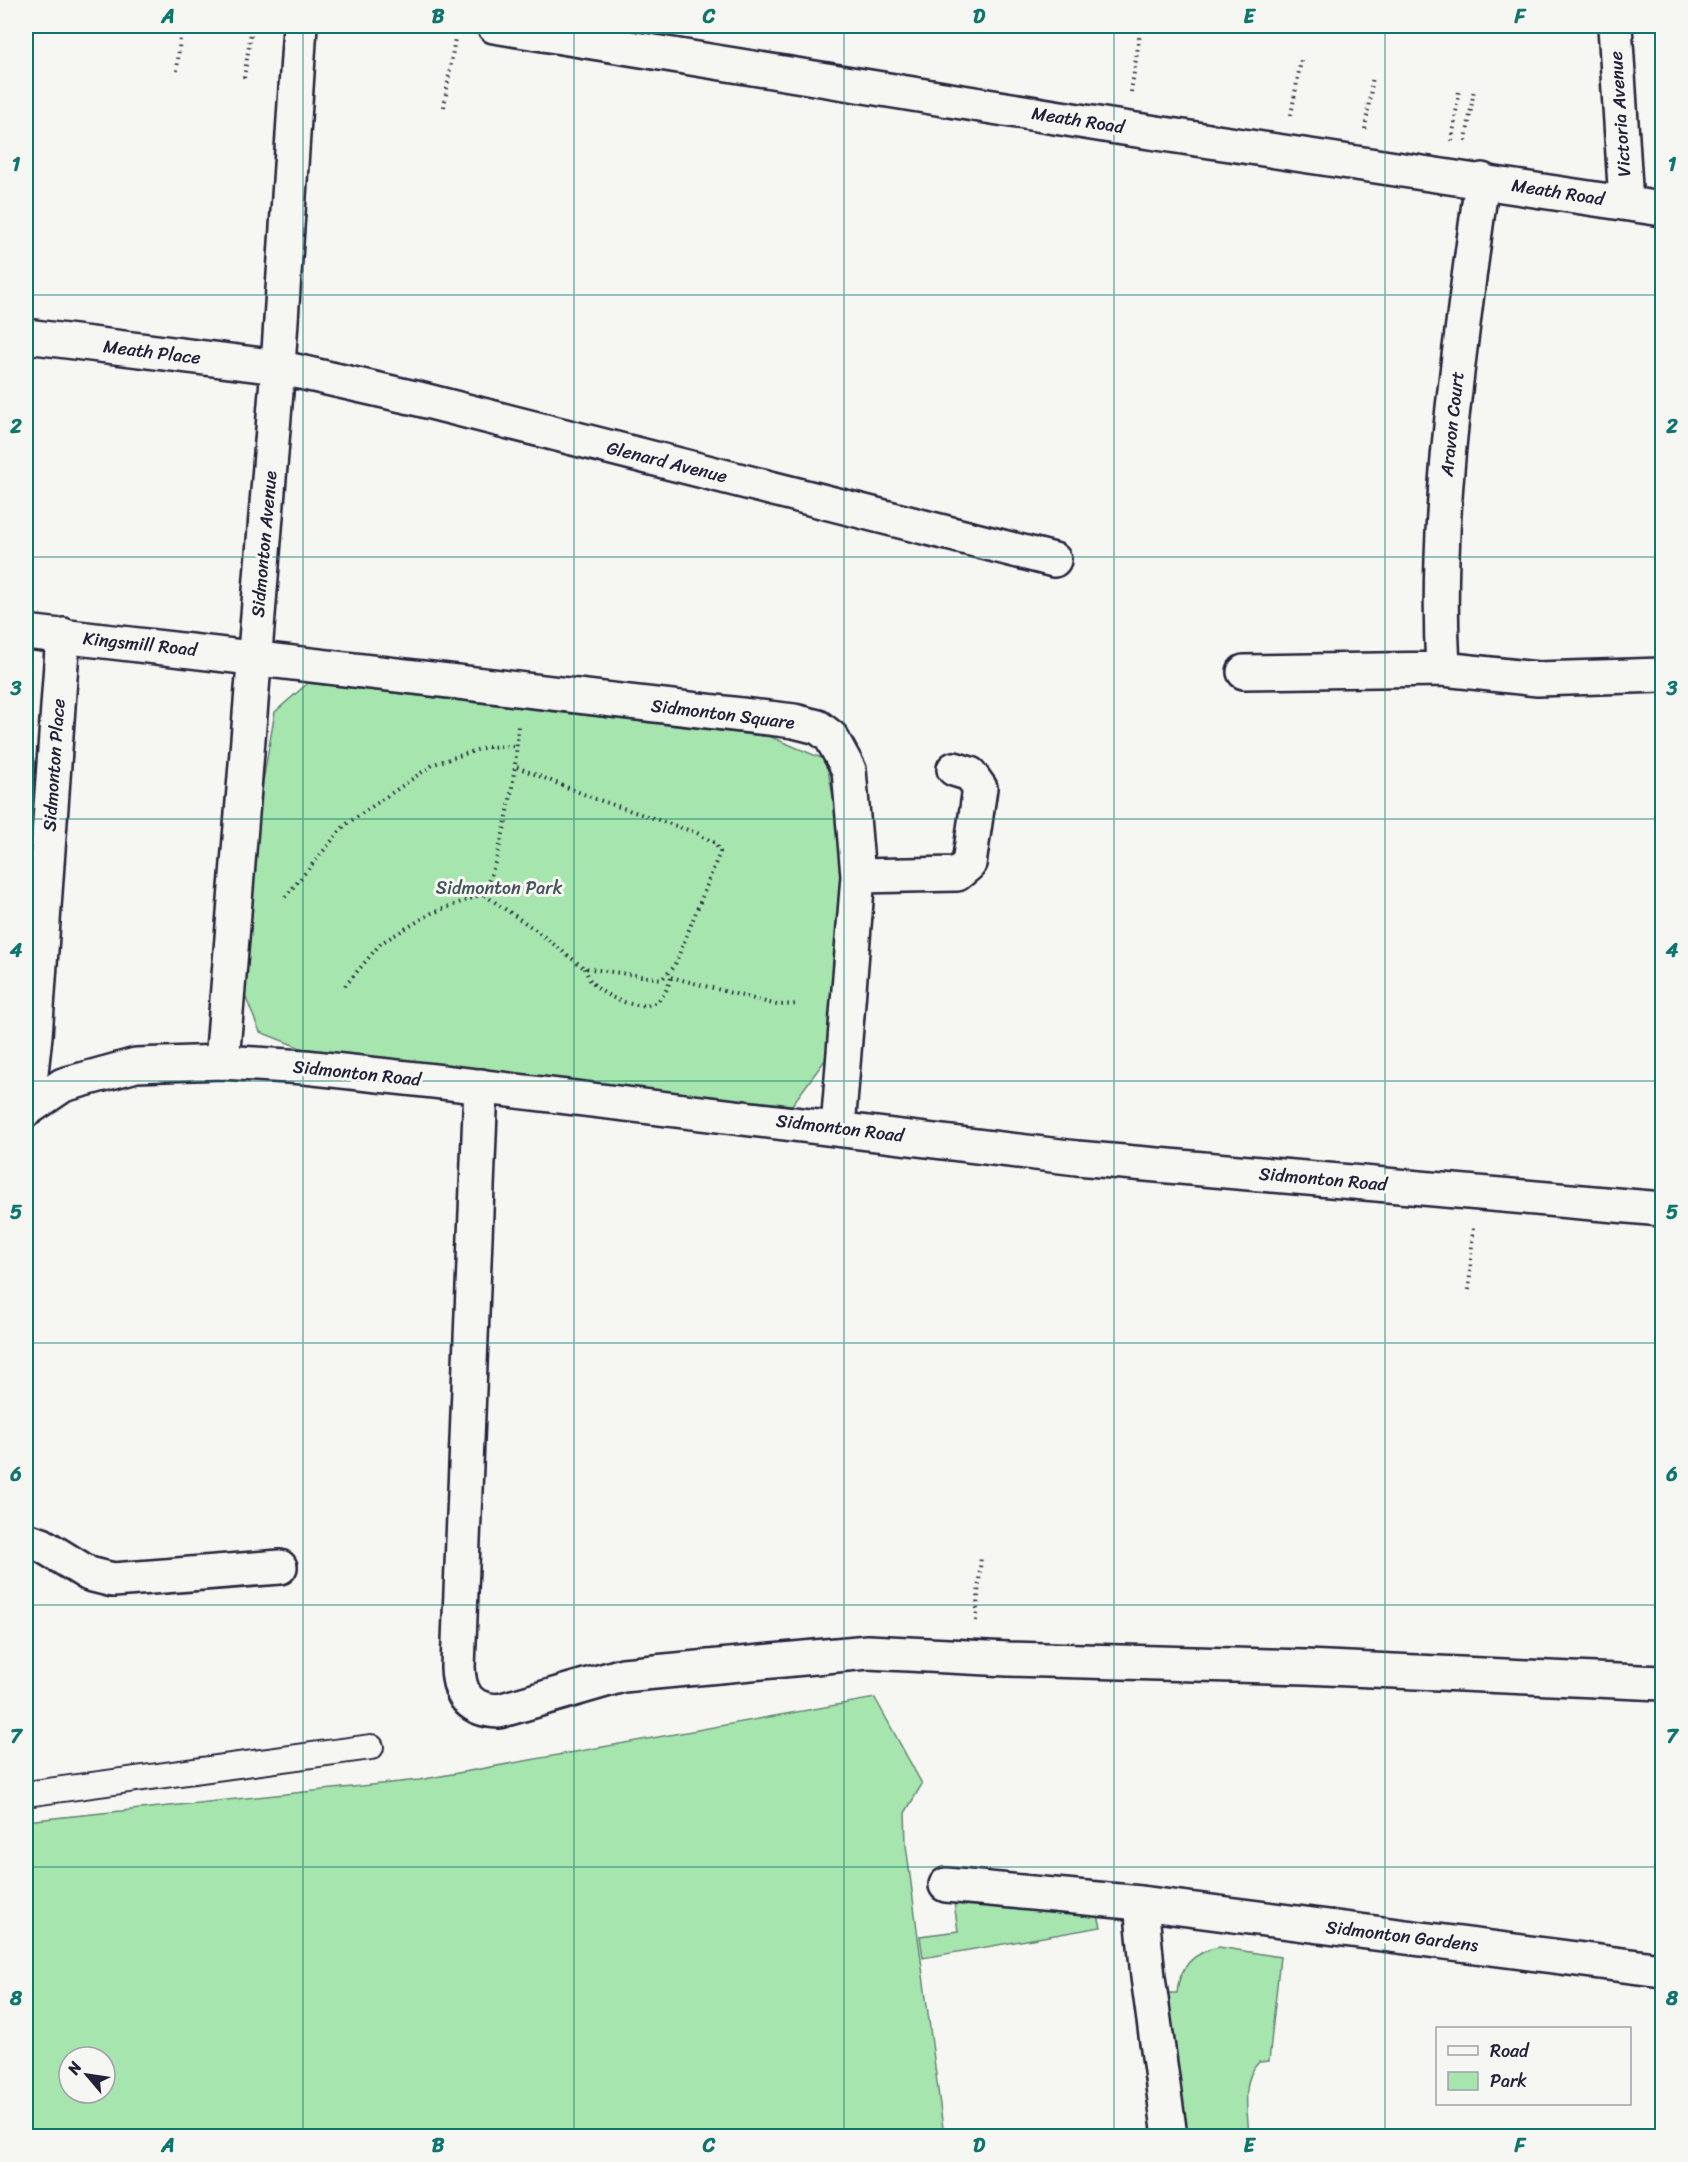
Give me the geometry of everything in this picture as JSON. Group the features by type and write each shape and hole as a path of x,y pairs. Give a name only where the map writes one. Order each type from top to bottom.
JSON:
{"street":[{"name":"Sidmonton Avenue","path":"222,1062 278,367 300,26"},
{"name":"Meath Road","path":"494,26 1103,124 1662,209"},
{"name":"Victoria Avenue","path":"1615,26 1626,203"},
{"name":"Aravon Court","path":"1443,669 1440,586 1443,517 1482,180"},
{"name":"Meath Place","path":"26,336 278,367"},
{"name":"Glenard Avenue","path":"278,367 415,398 1054,560"},
{"name":"Kingsmill Road","path":"26,632 255,657"},
{"name":"Sidmonton Place","path":"26,1109 35,1036 63,635"},
{"name":"Sidmonton Square","path":"255,657 521,692 794,721 818,727 831,737 849,770 858,876 838,1128"},
{"path":"1244,672 1443,669 1538,679 1662,675"},
{"path":"858,876 957,874 969,864 980,788 970,774 954,769"},
{"name":"Sidmonton Road","path":"26,1109 63,1086 136,1065 222,1062 305,1067 838,1128 1077,1158 1662,1209"},
{"path":"481,1086 458,1666 459,1686 471,1704 483,1711 499,1711 623,1675 868,1652 972,1658 1305,1666 1662,1683"},
{"path":"26,1540 42,1545 89,1574 113,1580 280,1567"},
{"name":"Sidmonton Gardens","path":"946,1885 1141,1903 1662,1970"},
{"path":"1141,1903 1148,1977 1170,2136"}],"lane":[{"path":"26,1794 371,1747"}],"path":[{"path":"177,71 181,26"},
{"path":"244,78 252,26"},
{"path":"1130,95 1140,33"},
{"path":"444,107 455,38"},
{"path":"1290,123 1301,60"},
{"path":"1364,135 1373,76"},
{"path":"1464,151 1474,89"},
{"path":"1450,149 1459,91"},
{"path":"345,986 381,944 432,913 483,894 491,877 517,768 521,692"},
{"path":"285,897 345,825 434,764 486,747 517,746"},
{"path":"483,894 533,928 584,968 591,983 605,993 629,1003 645,1005 657,1001 666,991 720,852 715,843 697,832 596,799 517,768"},
{"path":"584,968 662,979 674,968"},
{"path":"671,977 777,1005 798,1004"},
{"path":"1469,1290 1473,1226"},
{"path":"972,1658 981,1556"}],"green space":[{"name":"Sidmonton Park","path":"308,683 771,737 826,760 847,868 831,1052 792,1105 316,1054 260,1032 243,991 262,787 275,712"},
{"path":"875,1698 922,1784 905,1813 906,1845 944,2136 26,2136 26,1821 419,1780"},
{"path":"954,1902 1098,1915 1101,1927 923,1958 920,1936 958,1931"},
{"path":"1219,1947 1280,1957 1269,2061 1259,2062 1249,2078 1247,2097 1249,2136 1187,2136 1167,1993 1177,1993 1181,1976 1189,1962 1210,1949"}]}
